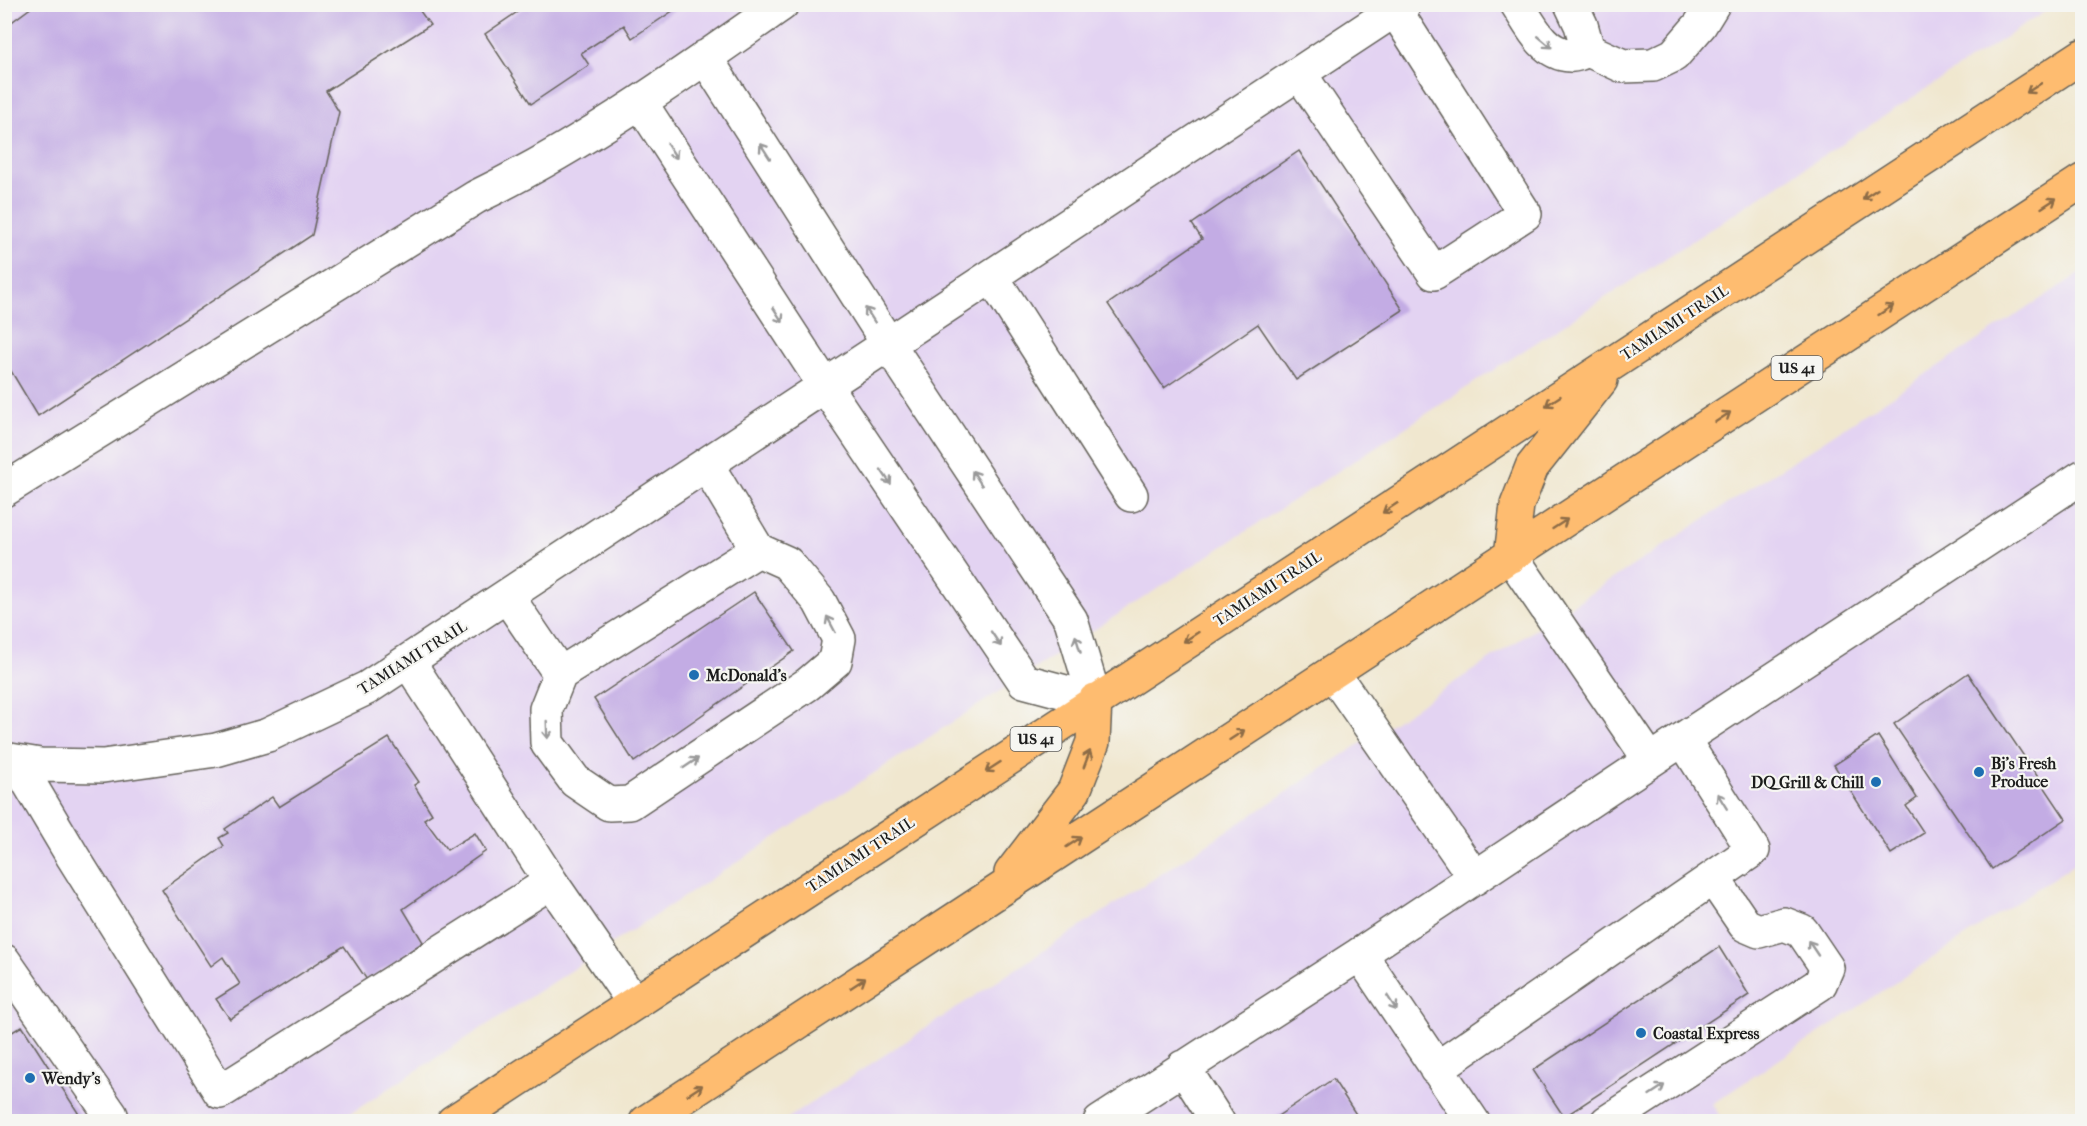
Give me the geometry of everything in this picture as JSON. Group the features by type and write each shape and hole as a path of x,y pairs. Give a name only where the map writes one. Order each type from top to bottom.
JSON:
{"main road":[{"name":"TAMIAMI TRAIL","path":"453,1122 2082,56"},
{"name":"US 41","path":"646,1122 2082,181"},
{"path":"1511,556 1518,505 1532,467 1620,358"},
{"path":"995,893 1074,791 1093,742 1095,700"}],"street":[{"path":"4,490 476,197 527,172 640,102 782,4"},
{"path":"1517,4 1540,41 1556,51 1570,56 1588,50 1623,66 1653,65 1674,55 1700,25 1713,4"},
{"path":"1571,4 1581,25 1588,50"},
{"path":"1300,74 1434,273 1524,214 1400,7"},
{"name":"TAMIAMI TRAIL","path":"10,760 40,765 103,766 216,750 268,735 367,688 1400,7"},
{"path":"705,57 889,345 1071,620 1095,700"},
{"path":"640,102 825,386 1024,681 1095,700"},
{"path":"992,277 1131,495"},
{"path":"707,465 759,550 787,562 819,601 839,639 835,661 808,684 630,803 609,804 575,781 547,743 546,709 560,674 759,550"},
{"path":"1100,1122 1360,954 1650,760 2082,477"},
{"path":"1511,556 1650,760"},
{"path":"507,596 560,674"},
{"path":"408,661 551,882 634,1003"},
{"path":"1333,673 1475,878"},
{"path":"1436,1069 1753,850 1683,739"},
{"path":"10,760 220,1092 551,882"},
{"path":"1607,1122 1820,984 1827,968 1802,931 1784,924 1759,931 1745,925 1713,878"},
{"path":"1360,954 1473,1122"},
{"path":"4,961 111,1115 113,1122"},
{"path":"1183,1067 1218,1122"}],"shaded area":[{"path":"5,5 2055,5 339,1121 5,1122"},
{"path":"2082,272 2082,859 1712,1104 1723,1121 782,1122"}],"building":[{"path":"36,4 415,4 430,25 326,91 339,112 312,235 38,416 5,361 5,27"},
{"path":"529,4 683,4 632,38 624,25 581,53 589,65 531,104 485,34"},
{"path":"1299,151 1403,310 1296,380 1258,324 1164,388 1108,304 1202,239 1192,224"},
{"name":"McDonald's","path":"754,592 794,651 634,762 594,699"},
{"path":"1968,673 2066,819 1992,869 1894,724"},
{"name":"DQ Grill & Chill","path":"1878,736 1917,798 1906,806 1924,833 1891,854 1834,765"},
{"path":"389,738 419,782 414,785 432,814 424,819 447,850 475,833 486,851 403,909 423,942 367,980 344,946 230,1019 216,999 240,984 223,957 211,966 162,890 224,846 219,838 228,833 225,829 272,797 279,807"},
{"name":"Coastal Express","path":"1719,947 1749,995 1564,1117 1533,1070"},
{"name":"Wendy's","path":"22,1026 84,1122 6,1122 4,1118 4,1037"},
{"path":"1333,1079 1361,1122 1269,1122"}],"place":[{"name":"McDonald's","path":"694,675"},
{"name":"Bj's Fresh Produce","path":"1979,772"},
{"name":"DQ Grill & Chill","path":"1876,782"},
{"name":"Coastal Express","path":"1641,1033"},
{"name":"Wendy's","path":"30,1078"}]}
